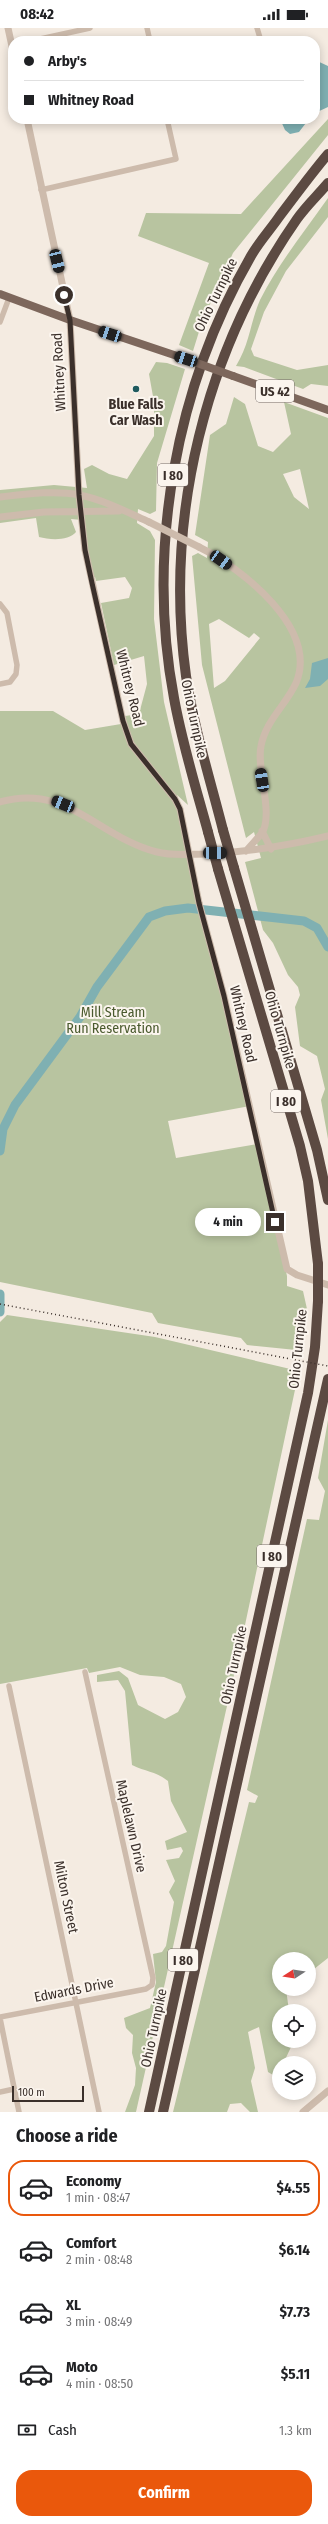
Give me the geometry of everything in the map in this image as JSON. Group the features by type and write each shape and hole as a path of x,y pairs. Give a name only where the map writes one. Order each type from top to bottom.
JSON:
{"highway":[{"name":"Ohio Turnpike","path":"150,2112 308,1393 315,1347 318,1301 318,1264 308,1181 300,1146 218,869 174,698 166,636 164,572 174,461 186,411 200,366 222,310 252,254 328,154"},
{"name":"Ohio Turnpike","path":"328,183 297,218 266,267 220,363 193,464 184,512 180,571 181,625 186,676 196,727 223,830 317,1150 328,1200"},
{"name":"Ohio Turnpike","path":"162,2112 328,1379"}],"main road":[{"name":"US 42","path":"0,294 328,410"}],"street":[{"path":"54,36 90,28"},
{"name":"Whitney Road","path":"28,124 70,320 79,495 85,550 123,721 131,744 175,799 180,809 199,903 224,996 287,1269 297,1276 327,1285"},
{"path":"41,190 176,159 169,124"},
{"path":"0,322 9,298"},
{"path":"0,497 27,494 79,495 127,512 199,547 229,565 272,603 286,618 299,646 300,670 296,683 268,725 261,746 261,770 265,806 262,831 246,851"},
{"path":"0,517 80,510 127,512"},
{"path":"0,604 7,613 17,665 16,674 10,682 2,683"},
{"path":"0,802 27,798 56,801 84,814 124,840 157,852 189,854 271,849 328,836"},
{"path":"262,831 271,849"},
{"name":"Maplelawn Drive","path":"85,1672 153,1978 152,1985"},
{"name":"Milton Street","path":"9,1686 99,2112"},
{"name":"Edwards Drive","path":"0,2018 146,1989 152,1985"},
{"path":"0,2018 19,2112"},
{"path":"0,2092 14,2089"},
{"path":"303,2112 328,2091"}],"green space":[{"path":"328,119 328,135 233,253 202,322 193,351 179,345 209,263 138,236 146,213 241,214"},
{"path":"328,198 328,217 286,271 264,312 251,349 254,356 297,370 328,365 328,386 311,384 303,389 244,367 236,366 241,358 260,300 267,287 283,261"},
{"name":"Mill Stream Run Reservation","path":"156,362 167,363 185,369 157,463 156,511 150,514 138,509 137,523 150,531 155,540 154,619 164,702 188,805 177,795 250,1106 168,1121 176,1158 258,1144 287,1276 287,1286 303,1291 307,1309 296,1350 247,1345 241,1338 158,1323 152,1313 0,1282 0,711 53,711 85,730 127,723 125,716 139,714 147,684 144,656 114,665 101,603 129,598 132,588 125,577 96,581 95,577 91,578 82,520 71,519 76,532 69,537 59,539 39,537 36,518 0,523 0,490 54,485 87,488 84,469 92,465 109,474 127,479 154,436 154,402 149,374"},
{"path":"234,397 245,404 258,446 273,452 291,434 284,402 328,418 328,1139 321,1100 325,1089 317,1056 300,1046 295,1007 300,995 298,987 288,975 273,943 263,930 245,862 261,858 254,832 246,838 202,665 192,556 198,553 207,558 208,542 195,535 210,435 226,424","holes":["300,469 309,509 294,497 283,474","219,619 249,638 254,633 260,638 225,681 214,688 209,624"]},
{"path":"7,1315 155,1337 299,1371 242,1639 136,2112 125,2112 135,2085 136,2068 132,2053 133,2035 126,2028 124,2018 150,2008 156,1982 153,1954 162,1952 166,1946 174,1902 169,1892 175,1881 166,1860 179,1858 183,1851 181,1847 167,1850 165,1841 187,1832 171,1801 168,1781 159,1775 132,1765 125,1691 118,1680 97,1682 97,1675 119,1671 128,1678 138,1705 165,1719 178,1712 186,1697 181,1684 164,1677 140,1675 120,1667 89,1673 87,1668 0,1684 0,1322"},
{"path":"328,1420 328,1958 316,1967 316,1952 272,1952 272,1996 287,1996 288,2004 272,2004 272,2048 291,2048 287,2056 272,2056 272,2074 268,2072 259,2027 248,2032 255,2068 251,2081 258,2112 250,2112 241,2103 230,2104 227,2112 173,2112 249,1802 255,1803 258,1796 247,1790 307,1519 319,1520 325,1491 318,1478"}],"water":[{"path":"320,62 328,66 328,107 320,111"},
{"path":"282,124 305,124 299,132 290,134 285,130"},
{"path":"328,658 328,679 320,686 305,688 310,679 312,663"}],"waterway":[{"path":"0,1151 3,1129 15,1105 80,1017 97,987 149,917 165,911 188,908 304,921 317,928 328,947"},
{"path":"0,1294 0,1312"}],"railway":[{"path":"0,1304 328,1366"}],"place":[{"name":"Blue Falls Car Wash","path":"136,389"}],"route":[{"path":"64,295 70,320 79,495 85,550 123,721 131,744 175,799 180,809 199,903 224,996 275,1222"}]}
